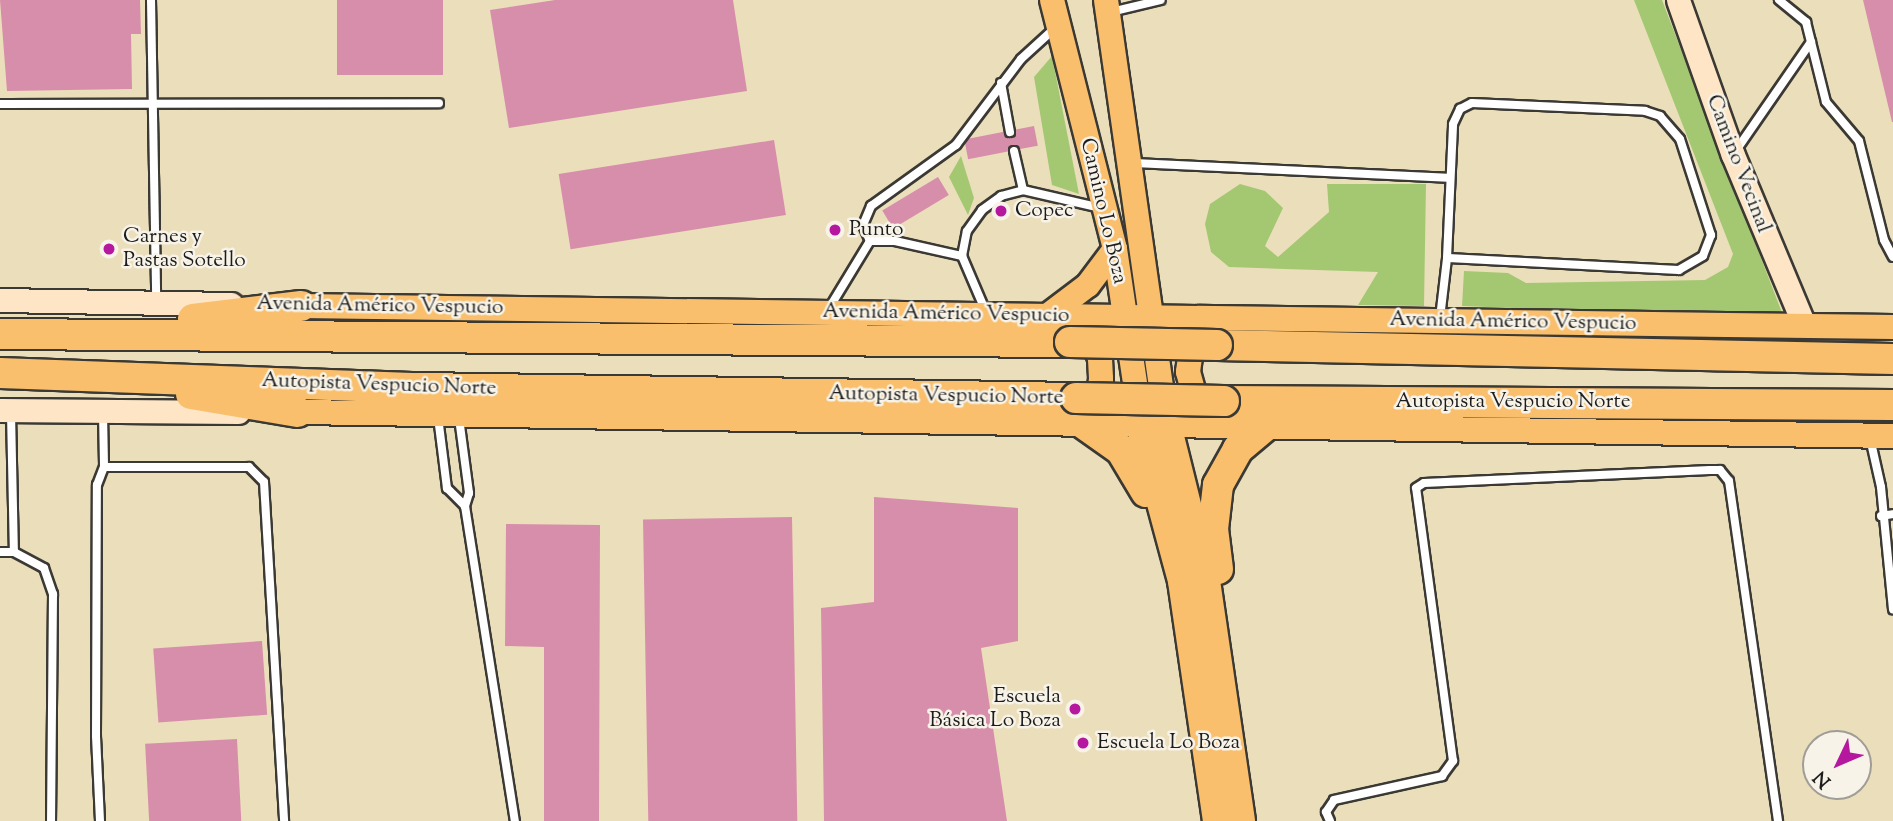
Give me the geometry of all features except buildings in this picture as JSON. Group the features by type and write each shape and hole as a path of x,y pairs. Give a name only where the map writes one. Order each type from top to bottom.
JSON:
{"highway":[{"path":"59,335 301,306"},
{"path":"0,334 1075,329 1217,345 1893,359"},
{"name":"Autopista Vespucio Norte","path":"0,373 1080,411 1224,401 1893,405"},
{"path":"77,374 297,412"},
{"path":"1080,411 1131,464 1174,542"},
{"path":"1154,425 1218,821"},
{"path":"1154,425 1212,628 1240,821"},
{"path":"1212,628 1219,596 1213,529 1216,492 1238,449 1265,426"}],"main road":[{"name":"Camino Lo Boza","path":"1052,0 1056,27 1107,210 1126,317 1154,425"},
{"name":"Camino Vecinal","path":"1678,0 1733,155 1804,325"},
{"name":"Camino Lo Boza","path":"1107,6 1154,317 1154,425"},
{"path":"1048,316 1088,285 1115,249"},
{"name":"Avenida Américo Vespucio","path":"0,300 1048,316 1075,329 1126,317 1893,327"},
{"path":"1198,318 1189,344 1188,372 1206,426"},
{"path":"1075,329 1094,340 1101,379 1099,396 1080,411"},
{"path":"6,410 448,414 1080,411 1154,425 1881,436"}],"lane":[{"path":"151,0 156,302"},
{"path":"1107,6 1161,0"},
{"path":"1779,0 1806,22 1826,102 1859,141 1884,240 1893,257"},
{"path":"825,313 860,265 870,241 863,225 871,206 956,145 1001,83 1056,27"},
{"path":"1733,155 1811,42"},
{"path":"1001,83 1010,132"},
{"path":"0,104 153,101 439,103"},
{"path":"1440,321 1447,258 1454,118 1472,103 1645,111 1660,116 1675,130 1711,235 1703,256 1678,270 1447,258"},
{"path":"1014,151 1023,190"},
{"path":"1130,162 1449,178"},
{"path":"987,315 962,256 967,231 982,210 1001,196 1023,190 1107,210"},
{"path":"870,241 895,241 962,256"},
{"path":"6,410 14,552"},
{"path":"100,821 96,736 97,485 104,467 103,411"},
{"path":"448,414 447,488 465,506"},
{"path":"448,414 468,493 465,506 515,821"},
{"path":"1881,436 1881,516 1893,609"},
{"path":"104,467 249,467 262,477 284,821"},
{"path":"1330,821 1326,812 1334,800 1442,776 1452,761 1416,488 1424,483 1720,470 1729,481 1778,821"},
{"path":"1881,516 1893,514"},
{"path":"0,552 14,552 44,568 53,594 51,821"}],"green space":[{"path":"1634,0 1662,0 1784,318 1462,306 1464,271 1508,273 1526,283 1705,280 1728,267 1733,254"},
{"path":"1052,56 1079,194 1052,185 1034,77"},
{"path":"961,156 974,198 968,215 949,177"},
{"path":"1240,184 1265,191 1283,208 1265,246 1278,257 1329,212 1327,184 1426,184 1424,306 1358,305 1378,272 1229,267 1211,252 1205,224 1210,204"}],"place":[{"name":"Copec","path":"1001,211"},
{"name":"Punto","path":"835,230"},
{"name":"Carnes y Pastas Sotello","path":"109,249"},
{"name":"Escuela Básica Lo Boza","path":"1075,709"},
{"name":"Escuela Lo Boza","path":"1083,743"}]}
